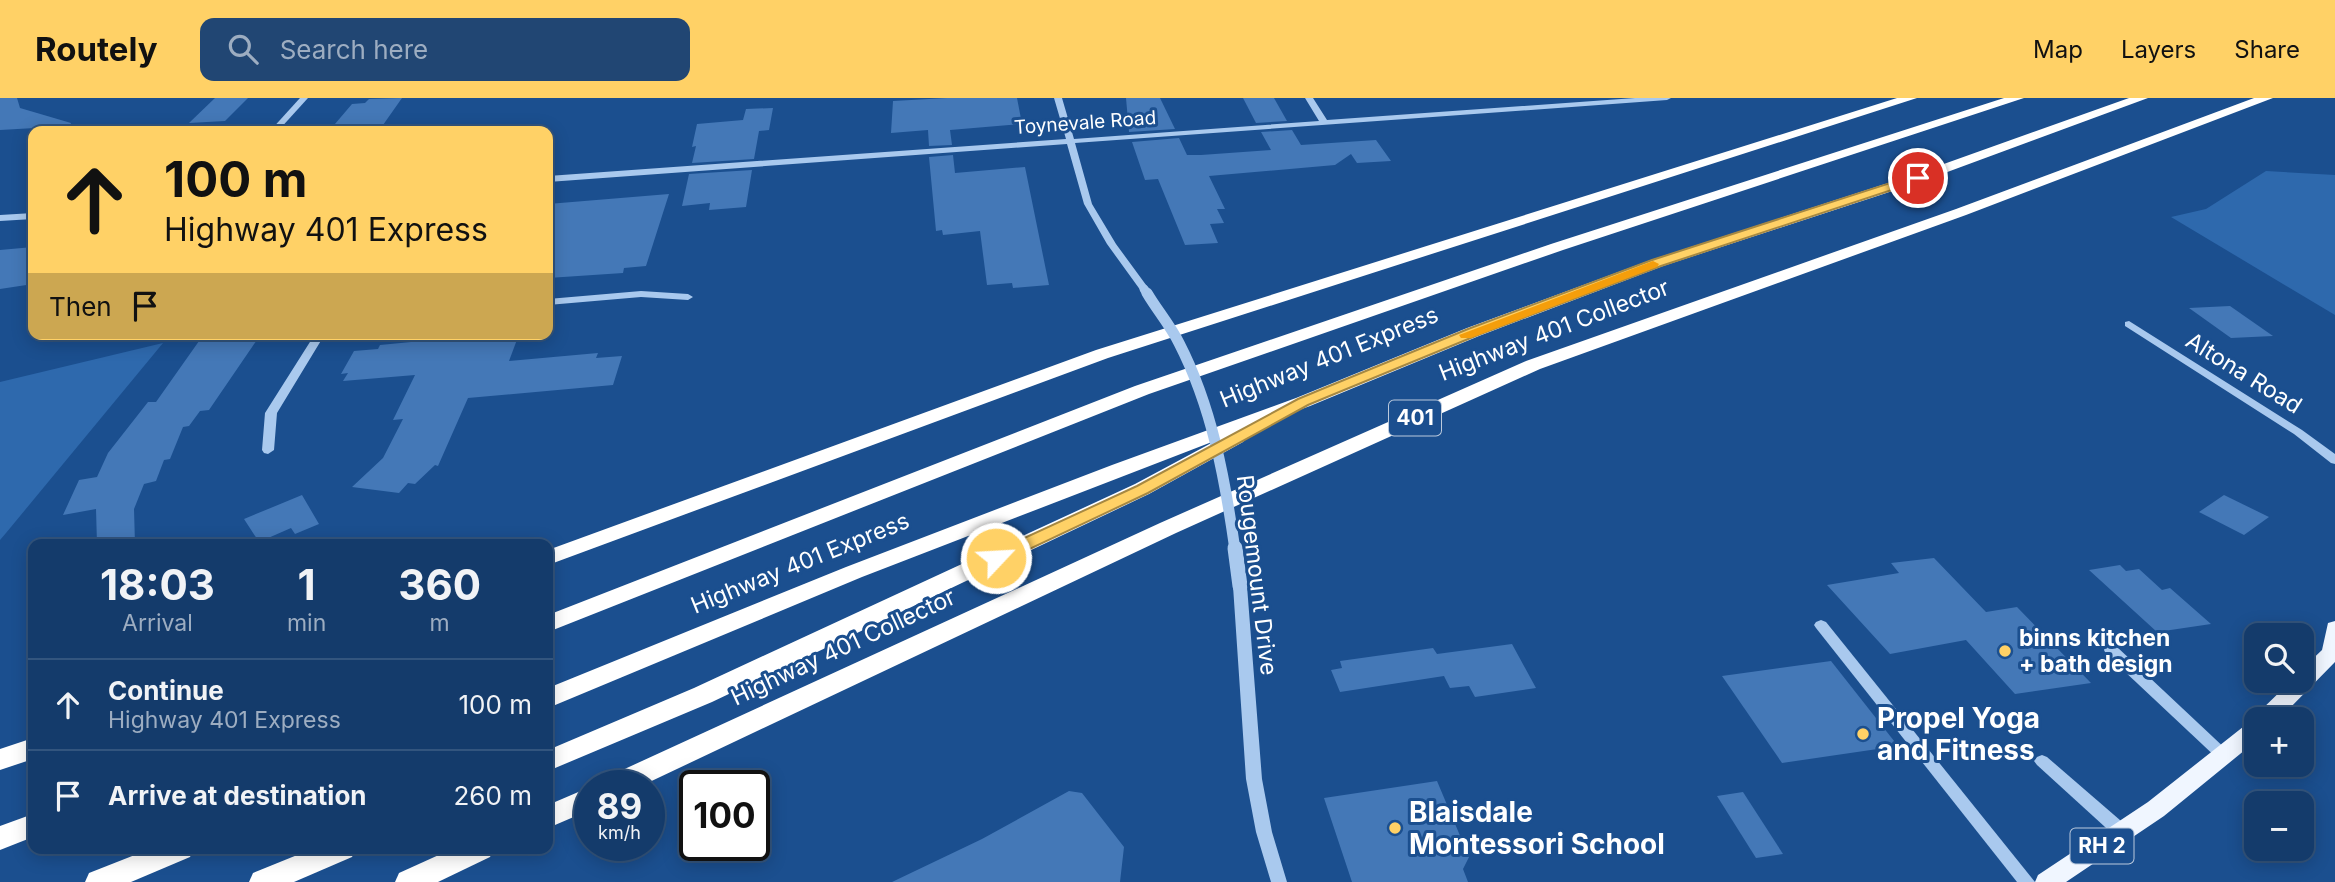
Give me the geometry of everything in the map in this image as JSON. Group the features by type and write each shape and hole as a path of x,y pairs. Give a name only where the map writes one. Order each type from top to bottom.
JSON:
{"highway":[{"path":"553,556 1102,354 1910,98"},
{"name":"Highway 401 Express","path":"553,622 1142,390 1557,247 2017,98"},
{"name":"Highway 401 Express","path":"553,696 905,553 1303,402 1473,332 1657,263 1918,178 2141,98"},
{"name":"Highway 401 Collector","path":"649,770 1168,528 1533,365 2266,98"},
{"path":"553,759 703,695 1142,489 1303,402"},
{"path":"0,760 28,750"},
{"path":"553,815 574,805"},
{"path":"0,838 28,827"},
{"path":"99,882 168,854"},
{"path":"263,882 330,854"},
{"path":"409,882 469,854"}],"main road":[{"path":"2278,707 2334,650 2335,628"},
{"name":"RH 2","path":"2047,882 2122,832 2244,739"}],"street":[{"path":"279,126 304,98"},
{"name":"Rougemount Drive","path":"1058,98 1088,204 1178,342 1210,424 1231,516 1240,586 1255,779 1264,832 1279,882"},
{"path":"1309,98 1324,122"},
{"name":"Toynevale Road","path":"553,179 1667,98"},
{"path":"0,218 28,216"},
{"path":"553,302 641,294 688,297"},
{"name":"Altona Road","path":"2129,324 2298,432 2335,460"},
{"path":"268,450 271,413 316,340"},
{"path":"1821,625 2027,882"},
{"path":"2111,650 2224,756"},
{"path":"2042,761 2122,832"}],"shaded area":[{"path":"2266,171 2335,175 2335,315 2171,217 2206,209"},
{"path":"163,343 6,533 0,540 0,382"}],"building":[{"path":"0,98 17,98 20,108 71,123 70,126 28,126 28,128 0,130"},
{"path":"215,98 248,98 225,121 189,123"},
{"path":"402,98 383,125 333,126 352,104 365,103 369,99"},
{"path":"1017,98 1022,124 950,130 952,145 929,146 928,130 891,133 893,101"},
{"path":"1126,98 1160,98 1175,129 1129,132"},
{"path":"1243,98 1274,98 1287,121 1256,123"},
{"path":"773,108 769,130 759,131 754,159 692,163 697,124 743,120 746,109"},
{"path":"1292,130 1301,145 1376,140 1391,161 1357,163 1351,154 1335,165 1209,176 1225,209 1217,209 1224,223 1210,224 1218,243 1185,245 1158,179 1145,180 1132,142 1179,138 1187,155 1271,150 1261,132"},
{"path":"953,155 955,173 1025,167 1049,285 1013,288 1012,283 987,285 980,231 943,235 942,230 936,231 929,157"},
{"path":"752,170 746,207 709,210 710,203 682,206 689,174"},
{"path":"669,194 646,266 624,268 623,273 553,278 553,204"},
{"path":"28,247 28,285 0,289 0,250"},
{"path":"2230,306 2273,336 2231,338 2189,308"},
{"path":"200,340 257,340 209,410 200,411 189,426 183,427 170,459 164,460 156,481 144,484 134,509 135,539 97,539 96,509 63,515 79,480 97,477 108,453 148,402 156,402"},
{"path":"432,340 517,340 509,361 598,353 596,358 622,356 613,385 468,398 438,466 435,465 415,484 408,483 399,493 352,487 383,458 403,419 393,420 415,375 343,381 348,373 341,374 354,351 378,349 380,345"},
{"path":"302,495 319,524 295,534 291,528 266,539 257,539 244,519"},
{"path":"2224,495 2269,517 2244,535 2199,512"},
{"path":"1934,558 1986,612 2017,607 2091,683 2015,694 1966,640 1890,654 1827,585 1899,573 1891,563"},
{"path":"2120,565 2126,571 2139,569 2162,590 2170,588 2211,624 2157,632 2089,570"},
{"path":"1512,644 1536,688 1475,697 1469,686 1450,688 1444,676 1340,692 1331,670 1342,668 1340,661 1433,648 1437,654"},
{"path":"1831,661 1898,746 1782,763 1722,676"},
{"name":"Blaisdale Montessori School","path":"1437,781 1469,857 1463,869 1468,882 1352,882 1324,798"},
{"path":"1069,791 1082,793 1124,847 1120,882 892,882 982,839"},
{"path":"1743,792 1783,854 1756,858 1717,796"}],"slow traffic":[{"path":"1466,335 1653,264"}],"place":[{"name":"binns kitchen + bath design","path":"2005,651"},
{"name":"Propel Yoga and Fitness","path":"1863,734"},
{"name":"Blaisdale Montessori School","path":"1395,828"}],"route":[{"path":"996,558 1142,489 1303,402 1327,392 1473,332 1657,263 1918,178"}]}
